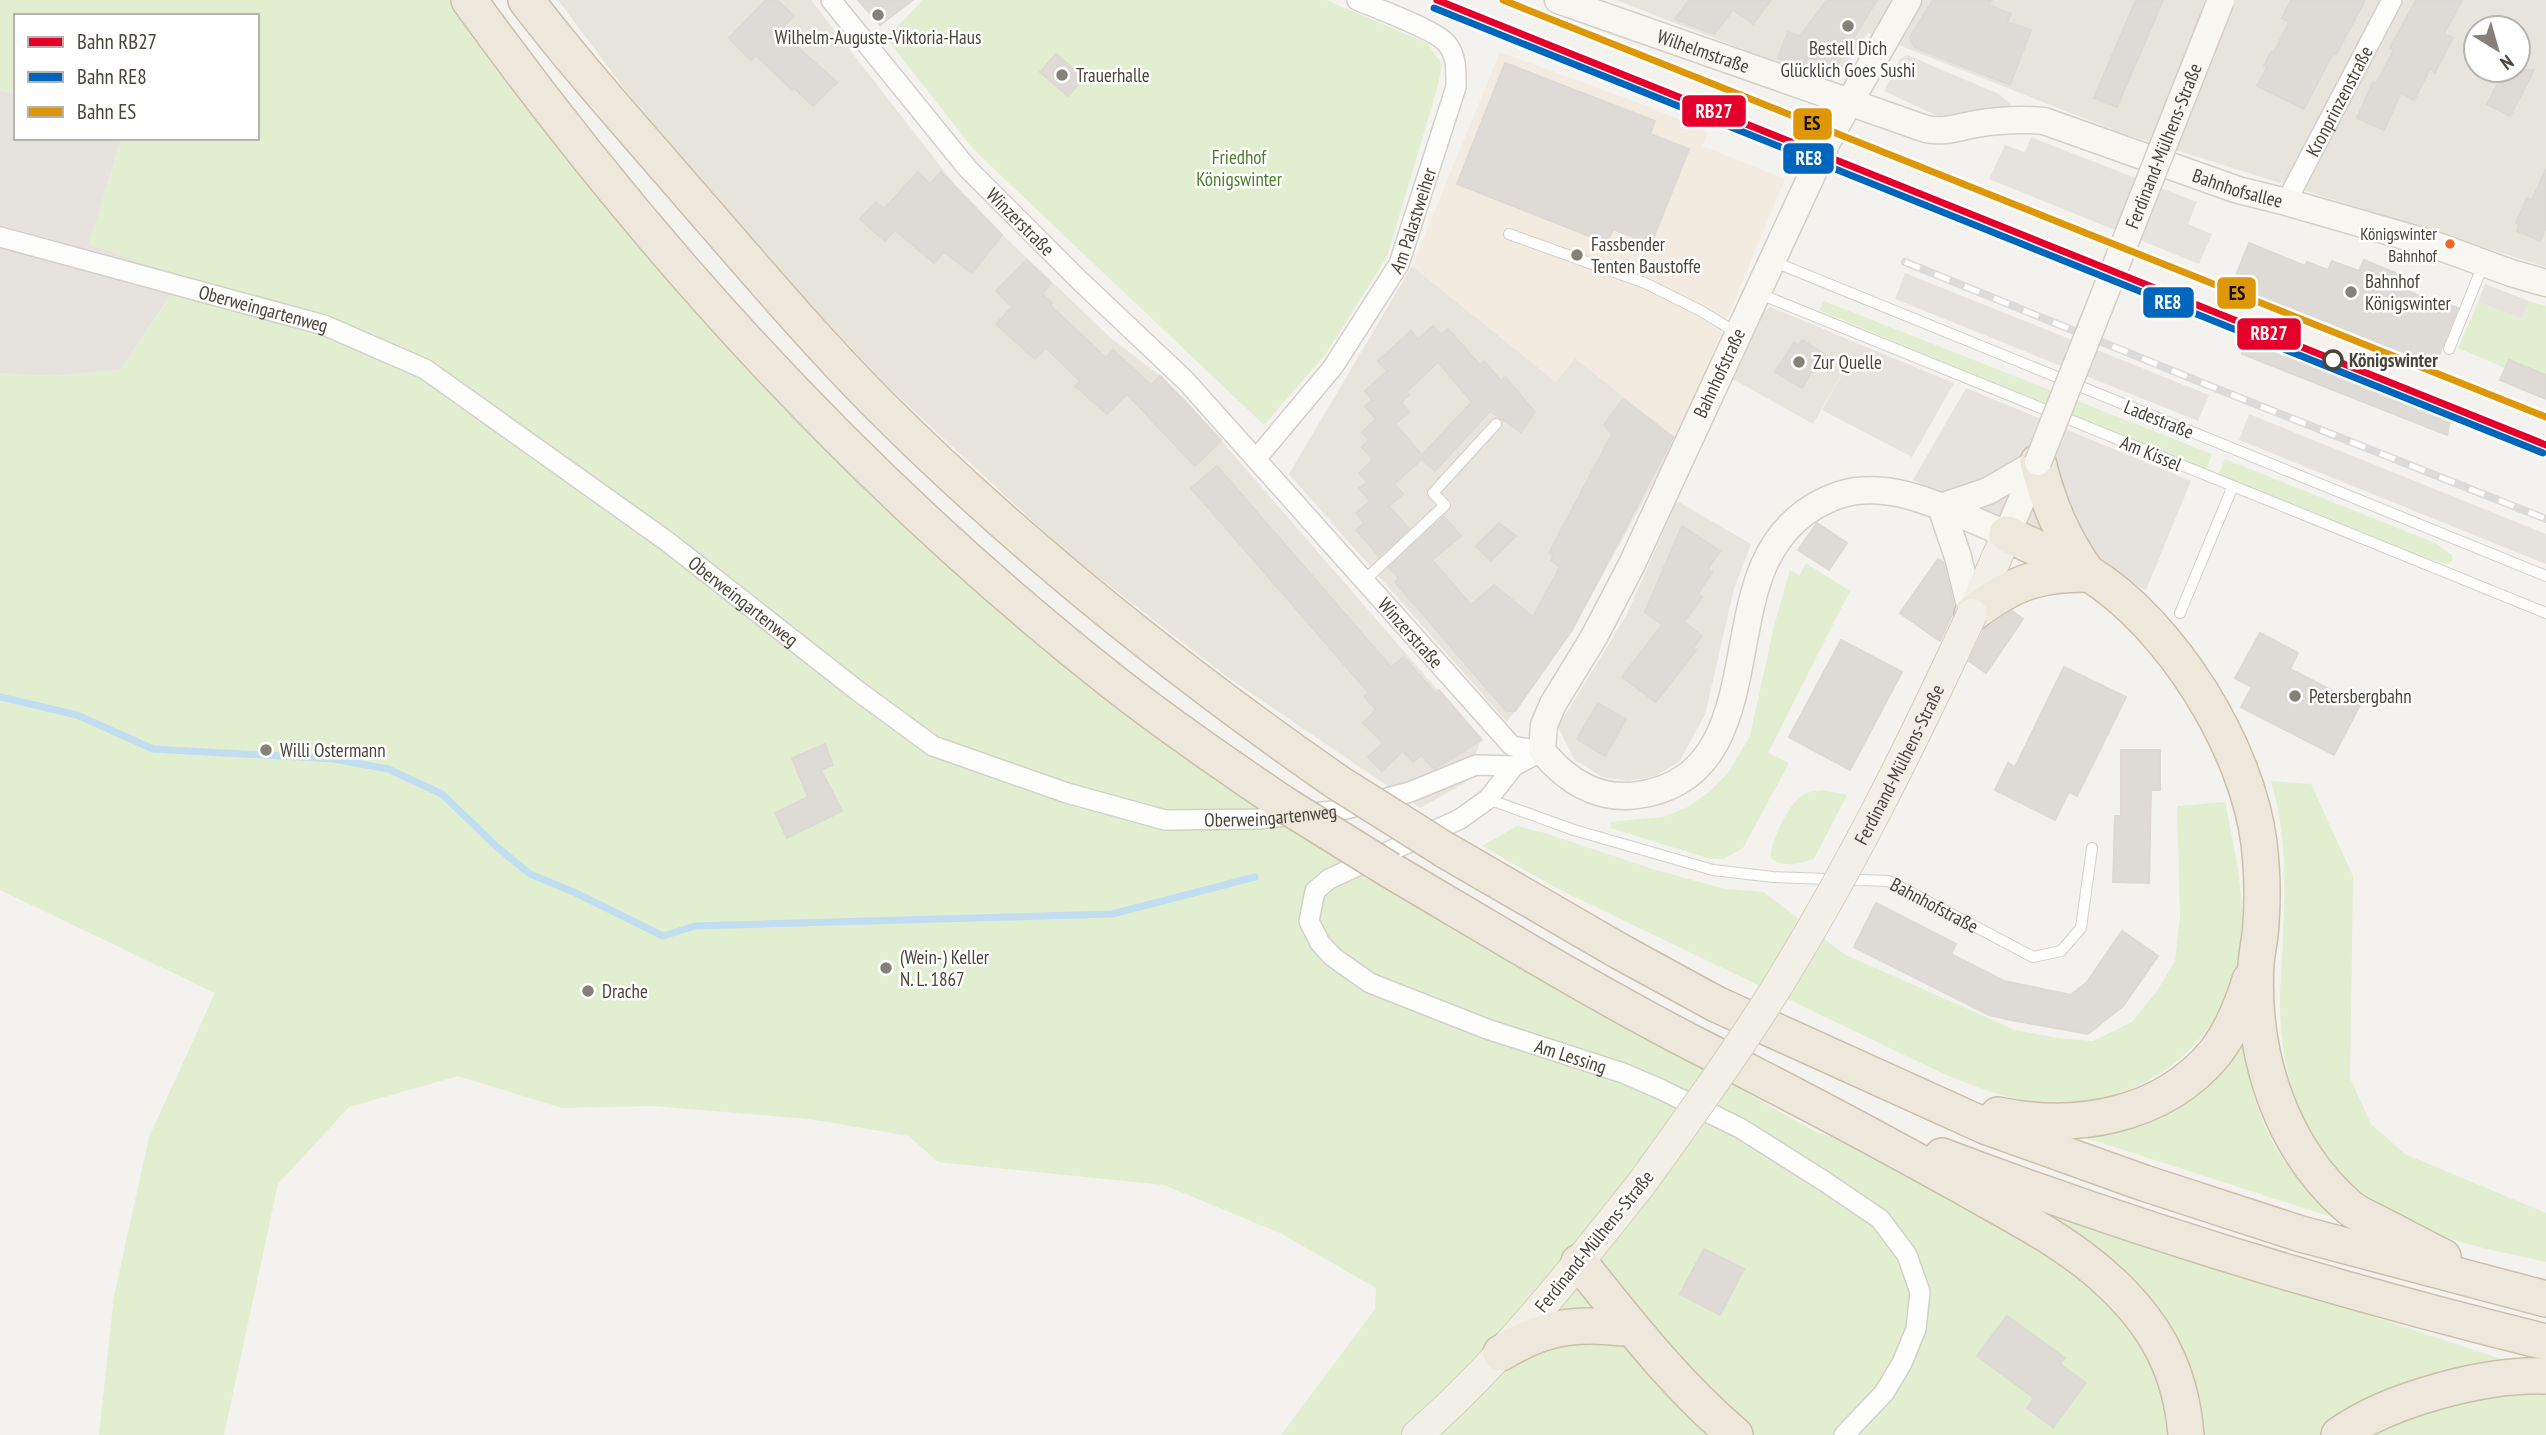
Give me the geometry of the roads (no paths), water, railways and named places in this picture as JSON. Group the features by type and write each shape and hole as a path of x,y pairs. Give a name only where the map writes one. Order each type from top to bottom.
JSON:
{"highway":[{"path":"469,0 664,248 780,377 858,456 1007,593 1114,682 1199,746 1282,803 1390,870 1586,985 1835,1115 2055,1239 2086,1261 2111,1283 2152,1329 2176,1377 2184,1407 2186,1435"},
{"path":"526,0 572,59 814,338 942,465 1009,527 1147,643 1209,691 1337,782 1445,850 1716,1004 1985,1126 2144,1184 2301,1234 2546,1299"},
{"path":"2038,462 2056,521 2088,574"},
{"path":"2007,534 2088,574 2126,604 2148,625 2192,677 2230,744 2244,780 2258,840 2262,879 2261,925 2256,964 2257,1022 2263,1060 2274,1097 2290,1132 2312,1166 2351,1209 2508,1290"},
{"path":"1972,614 1997,595 2026,581 2057,574 2088,574"},
{"path":"1922,1098 2028,1121 2056,1123 2091,1120 2122,1113 2148,1103 2189,1077 2215,1053 2238,1016 2256,964"},
{"path":"1835,1115 1966,1165 2140,1226 2323,1282 2467,1323 2546,1342"},
{"path":"1579,1262 1633,1337 1735,1435"},
{"path":"1501,1353 1522,1340 1570,1326 1596,1325 1633,1337"},
{"path":"2339,1435 2356,1423 2435,1391 2516,1375 2546,1376"}],"main road":[{"name":"Ferdinand-Mülhens-Straße","path":"1418,1435 1457,1401 1579,1262 1642,1183 1731,1059 1811,930 1869,827 1922,721 2007,534"}],"street":[{"name":"Winzerstraße","path":"831,0 968,169 1078,279 1186,381 1512,746 1542,751"},
{"name":"Am Palastweiher","path":"1257,458 1333,367 1399,264 1456,87 1456,62 1447,43 1432,33 1356,0"},
{"name":"Wilhelmstraße","path":"1558,0 1846,107"},
{"name":"Bahnhofstraße","path":"1542,751 1544,725 1553,704 1594,637 1631,566 1756,292 1846,107 1908,0"},
{"name":"Ferdinand-Mülhens-Straße","path":"2007,534 2221,0"},
{"name":"Kronprinzenstraße","path":"2286,202 2392,0"},
{"name":"Bahnhofsallee","path":"1846,107 1940,132 2022,119 2044,121 2238,190 2286,202 2546,283"},
{"name":"Oberweingartenweg","path":"0,237 324,325 425,369 668,542 858,691 933,746 1068,793 1165,820 1258,819 1342,810 1410,792 1476,765 1514,766"},
{"path":"1941,507 1988,491 2038,462"},
{"path":"1542,751 1574,783 1596,793 1626,797 1648,794 1693,772 1713,747 1728,715 1755,589 1767,558 1790,523 1806,511 1838,496 1867,491 1893,493 1941,507 2007,534"},
{"path":"1941,507 1958,557 1972,614"},
{"name":"Am Lessing","path":"1542,751 1514,766 1489,799 1460,819 1329,879 1315,891 1309,921 1320,943 1333,957 1370,983 1487,1029 1623,1073 1740,1128 1880,1219 1906,1255 1920,1292 1916,1329 1902,1363 1884,1393 1844,1435"}],"lane":[{"path":"1509,234 1645,283 1738,333"},
{"name":"Ladestraße","path":"1771,261 2546,576"},
{"path":"2449,349 2484,262"},
{"name":"Am Kissel","path":"1756,292 2546,613"},
{"path":"1365,580 1445,505 1433,493 1496,424"},
{"path":"2180,613 2233,486"},
{"name":"Bahnhofstraße","path":"1489,799 1574,830 1713,870 1773,877 1889,881 2033,957 2061,951 2081,928 2092,849"}],"waterway":[{"path":"0,697 77,715 153,749 334,759 388,769 442,794 497,847 530,874 576,893 663,936 695,926 1112,914 1255,877"}],"railway":[{"path":"1905,262 2546,519"}],"rail line":[{"name":"RB27","path":"1437,0 2546,445"},
{"name":"ES","path":"1503,0 2546,417"},
{"name":"RE8","path":"1434,8 2543,453"}],"place":[{"name":"Wilhelm-Auguste-Viktoria-Haus","path":"878,15"},
{"name":"Bestell Dich Glücklich Goes Sushi","path":"1848,26"},
{"name":"Trauerhalle","path":"1062,75"},
{"name":"Königswinter Bahnhof","path":"2450,244"},
{"name":"Fassbender Tenten Baustoffe","path":"1577,255"},
{"name":"Bahnhof Königswinter","path":"2351,292"},
{"name":"Königswinter","path":"2333,360"},
{"name":"Zur Quelle","path":"1799,362"},
{"name":"Petersbergbahn","path":"2295,696"},
{"name":"Willi Ostermann","path":"266,750"},
{"name":"(Wein-) Keller N. L. 1867","path":"886,968"},
{"name":"Drache","path":"588,991"}],"park label":[{"name":"Friedhof Königswinter","path":"1239,168"}]}
